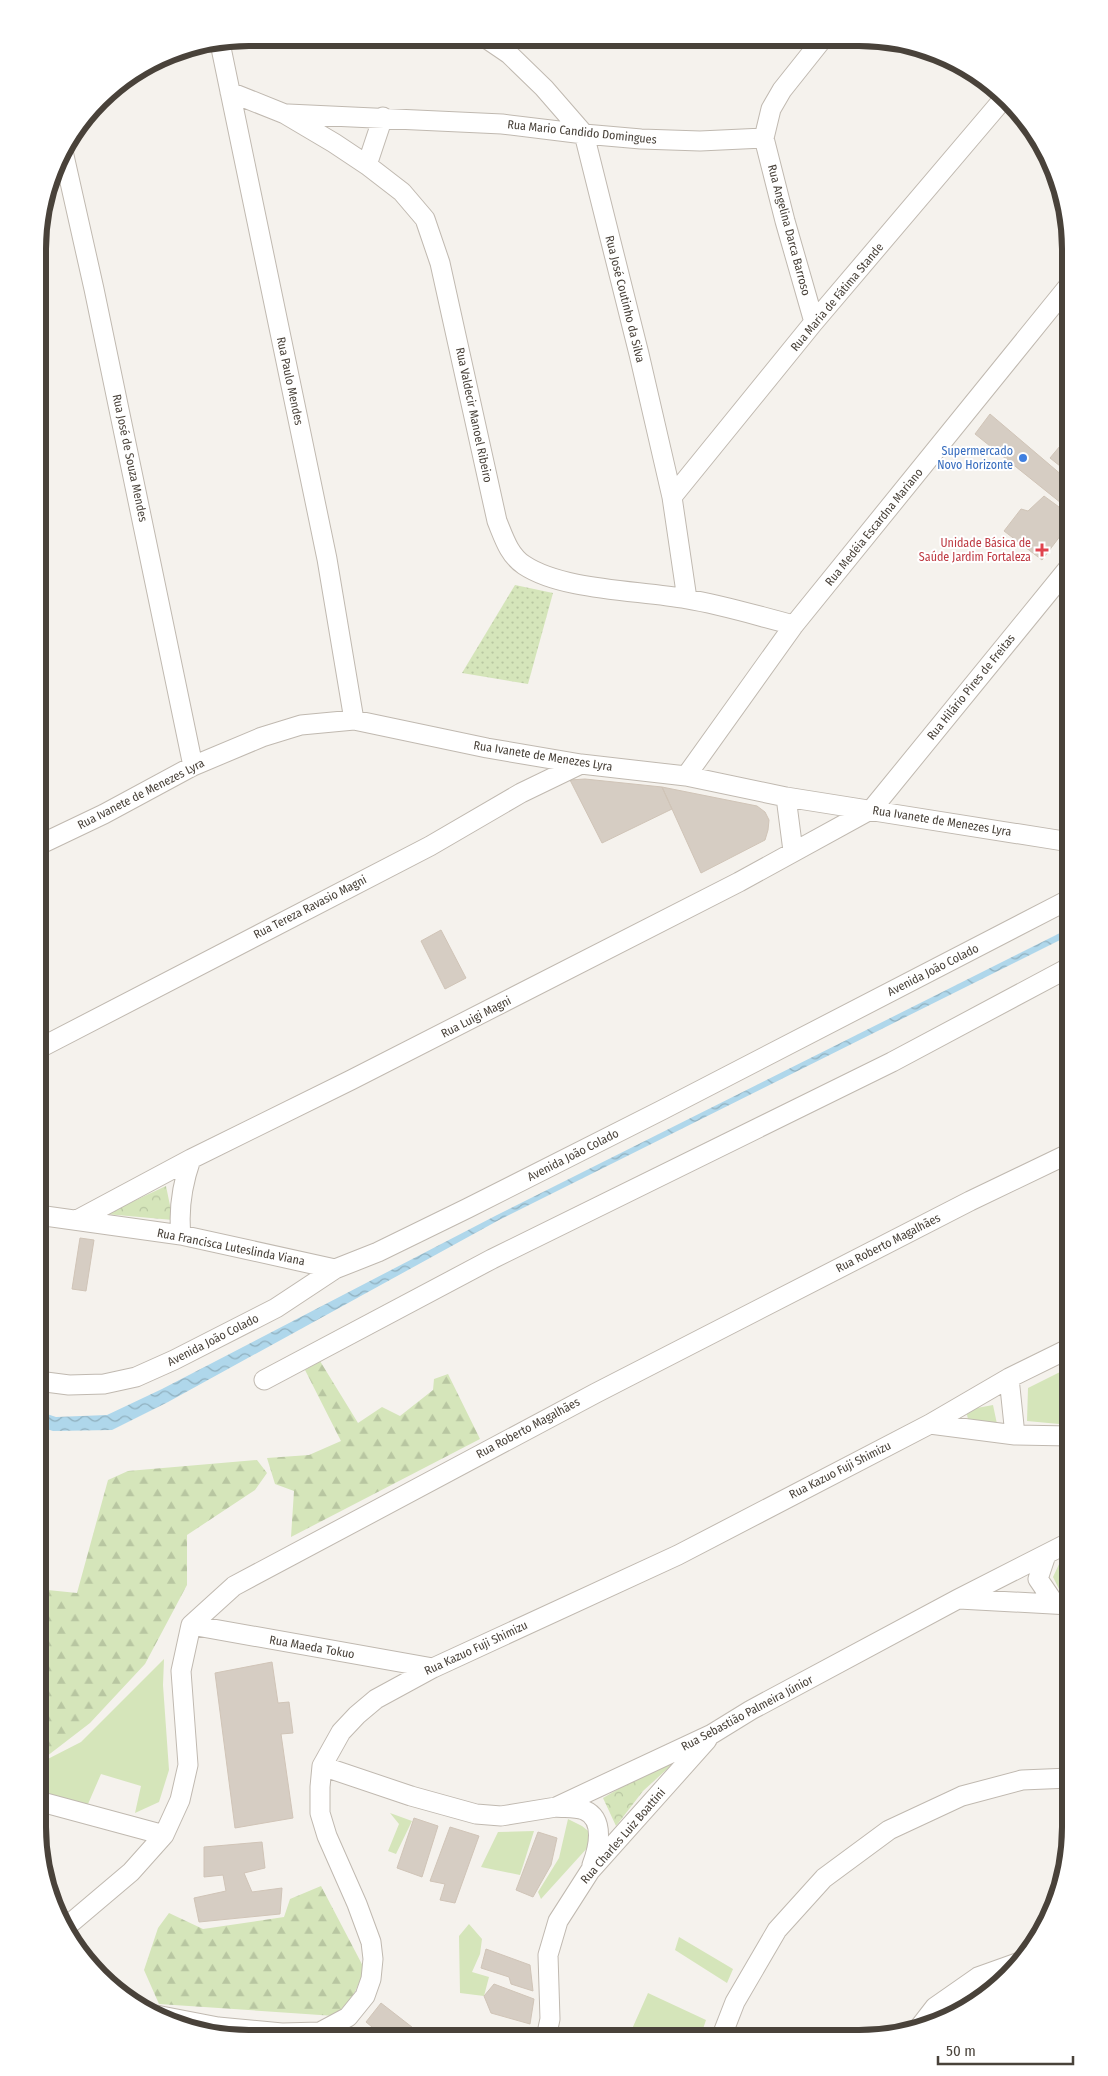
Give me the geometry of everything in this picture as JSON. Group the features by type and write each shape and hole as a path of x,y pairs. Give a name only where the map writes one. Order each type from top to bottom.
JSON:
{"street":[{"name":"Rua José Coutinho da Silva","path":"498,46 509,54 544,88 584,134 639,354 672,497 687,599"},
{"path":"764,138 772,109 778,97 817,46"},
{"name":"Rua Paulo Mendes","path":"221,48 327,559 354,720"},
{"name":"Rua Valdecir Manoel Ribeiro","path":"230,92 285,114 367,164 402,192 425,219 440,263 497,521 512,555 524,565 541,574 573,583 687,599 794,625"},
{"name":"Rua Maria de Fátima Stande","path":"672,497 814,322 999,103"},
{"name":"Rua Mario Candido Domingues","path":"285,114 383,117 502,124 584,134 700,141 764,138"},
{"path":"367,164 383,117"},
{"name":"Rua Angelina Darca Barroso","path":"764,138 814,322"},
{"name":"Rua José de Souza Mendes","path":"66,163 94,289 193,766"},
{"name":"Rua Medéia Escardna Mariano","path":"686,776 794,625 1062,294"},
{"name":"Rua Hilário Pires de Freitas","path":"872,809 1062,576"},
{"name":"Rua Ivanete de Menezes Lyra","path":"46,842 104,814 193,766 262,737 301,725 354,720 487,748 581,764 686,776 786,797 872,809 1062,841"},
{"name":"Rua Tereza Ravasio Magni","path":"46,1045 271,926 430,846 521,793 581,764"},
{"path":"786,797 793,851"},
{"name":"Rua Luigi Magni","path":"77,1220 191,1159 351,1080 739,882 872,809"},
{"name":"Avenida João Colado","path":"46,1382 68,1385 104,1384 136,1377 174,1360 276,1308 335,1269 378,1252 468,1208 1062,903"},
{"path":"264,1380 492,1259 892,1062 1062,971"},
{"name":"Rua Roberto Magalhães","path":"191,1625 234,1586 340,1529 596,1393 970,1201 1062,1157"},
{"path":"181,1235 179,1217 181,1190 191,1159"},
{"name":"Rua Francisca Luteslinda Viana","path":"46,1216 181,1235 335,1269"},
{"name":"Rua Kazuo Fuji Shimizu","path":"324,2030 348,2017 365,1996 371,1979 373,1959 371,1942 357,1904 327,1836 320,1813 322,1766 340,1732 357,1714 390,1691 433,1668 678,1555 930,1424 1009,1378 1062,1352"},
{"path":"1009,1378 1015,1435"},
{"path":"930,1424 1015,1435 1062,1436"},
{"name":"Rua Sebastião Palmeira Júnior","path":"322,1766 411,1796 476,1814 501,1816 556,1807 712,1734 751,1710 958,1599 1062,1546"},
{"path":"1046,1555 1038,1579 1062,1604"},
{"path":"958,1599 1062,1605"},
{"path":"70,1922 131,1872 164,1835 180,1800 188,1765 181,1671 191,1625"},
{"name":"Rua Maeda Tokuo","path":"191,1625 433,1668"},
{"name":"Rua Charles Luiz Boattini","path":"548,2030 550,2019 548,1955 558,1921 590,1871 712,1734"},
{"path":"724,2030 735,2002 777,1930 824,1878 889,1830 962,1796 1022,1780 1062,1778"},
{"path":"46,1803 164,1835"},
{"path":"556,1807 584,1810 593,1817 597,1824 599,1840 590,1871"},
{"path":"927,2018 935,2008 978,1976 1005,1967"},
{"name":"Rua Kazuo Fuji Shimizu","path":"196,2023 250,2030"}],"green space":[{"path":"515,585 553,593 528,684 462,673"},
{"path":"166,1186 173,1220 106,1214"},
{"path":"320,1361 358,1423 382,1407 400,1416 433,1390 434,1379 448,1374 480,1439 291,1537 294,1491 275,1484 267,1458 309,1455 341,1441 305,1370"},
{"path":"1062,1371 1062,1424 1027,1421 1028,1388"},
{"path":"993,1405 997,1424 969,1424 966,1410"},
{"path":"257,1460 267,1473 255,1490 187,1535 187,1585 145,1664 90,1723 46,1757 46,1590 77,1593 108,1480 128,1471"},
{"path":"1062,1561 1062,1595 1053,1577"},
{"path":"164,1659 163,1685 169,1770 159,1802 135,1813 141,1786 101,1774 88,1804 46,1796 46,1760 81,1742"},
{"path":"673,1757 676,1761 643,1791 616,1826 603,1798"},
{"path":"390,1813 412,1821 396,1854 388,1851 399,1824"},
{"path":"568,1819 592,1834 589,1846 541,1899 538,1892 559,1858"},
{"path":"534,1831 520,1875 481,1867 498,1832"},
{"path":"321,1886 365,1970 353,1996 335,2016 159,2004 144,1970 158,1928 169,1913 203,1929 284,1917 290,1899"},
{"path":"469,1924 482,1939 480,1954 472,1972 489,1977 484,1996 460,1993 459,1936"},
{"path":"679,1937 733,1969 727,1983 675,1950"},
{"path":"648,1993 706,2020 703,2030 632,2030"}],"water":[{"path":"1062,932 1062,939 499,1220 168,1402 112,1430 53,1431 46,1429 46,1414 56,1417 107,1415 162,1389 497,1215"}],"building":[{"name":"Supermercado Novo Horizonte","path":"990,414 1062,475 1062,504 975,434"},
{"path":"1062,444 1062,468 1050,458"},
{"path":"1044,496 1062,509 1062,534 1042,560 1004,531 1021,509 1028,511"},
{"path":"585,779 662,787 672,809 602,843 570,780"},
{"path":"662,787 757,806 765,812 769,820 765,840 701,873"},
{"path":"441,930 466,978 445,989 421,941"},
{"path":"80,1238 94,1240 86,1291 72,1289"},
{"path":"272,1662 278,1703 289,1702 293,1733 281,1734 293,1818 235,1828 215,1673"},
{"path":"414,1818 438,1826 422,1877 397,1868"},
{"path":"450,1827 479,1836 455,1903 440,1900 445,1884 430,1881"},
{"path":"538,1832 557,1838 551,1865 533,1897 516,1890"},
{"path":"262,1842 265,1868 244,1873 252,1892 282,1888 280,1914 199,1922 194,1898 226,1891 223,1875 204,1877 204,1847"},
{"path":"486,1949 530,1965 533,1991 511,1984 509,1977 481,1968"},
{"path":"494,1984 534,1999 530,2024 491,2013 484,1996"},
{"path":"381,2003 416,2030 376,2030 366,2022"}],"place":[{"name":"Supermercado Novo Horizonte","path":"1023,458"},
{"name":"Unidade Básica de Saúde Jardim Fortaleza","path":"1042,550"}]}
